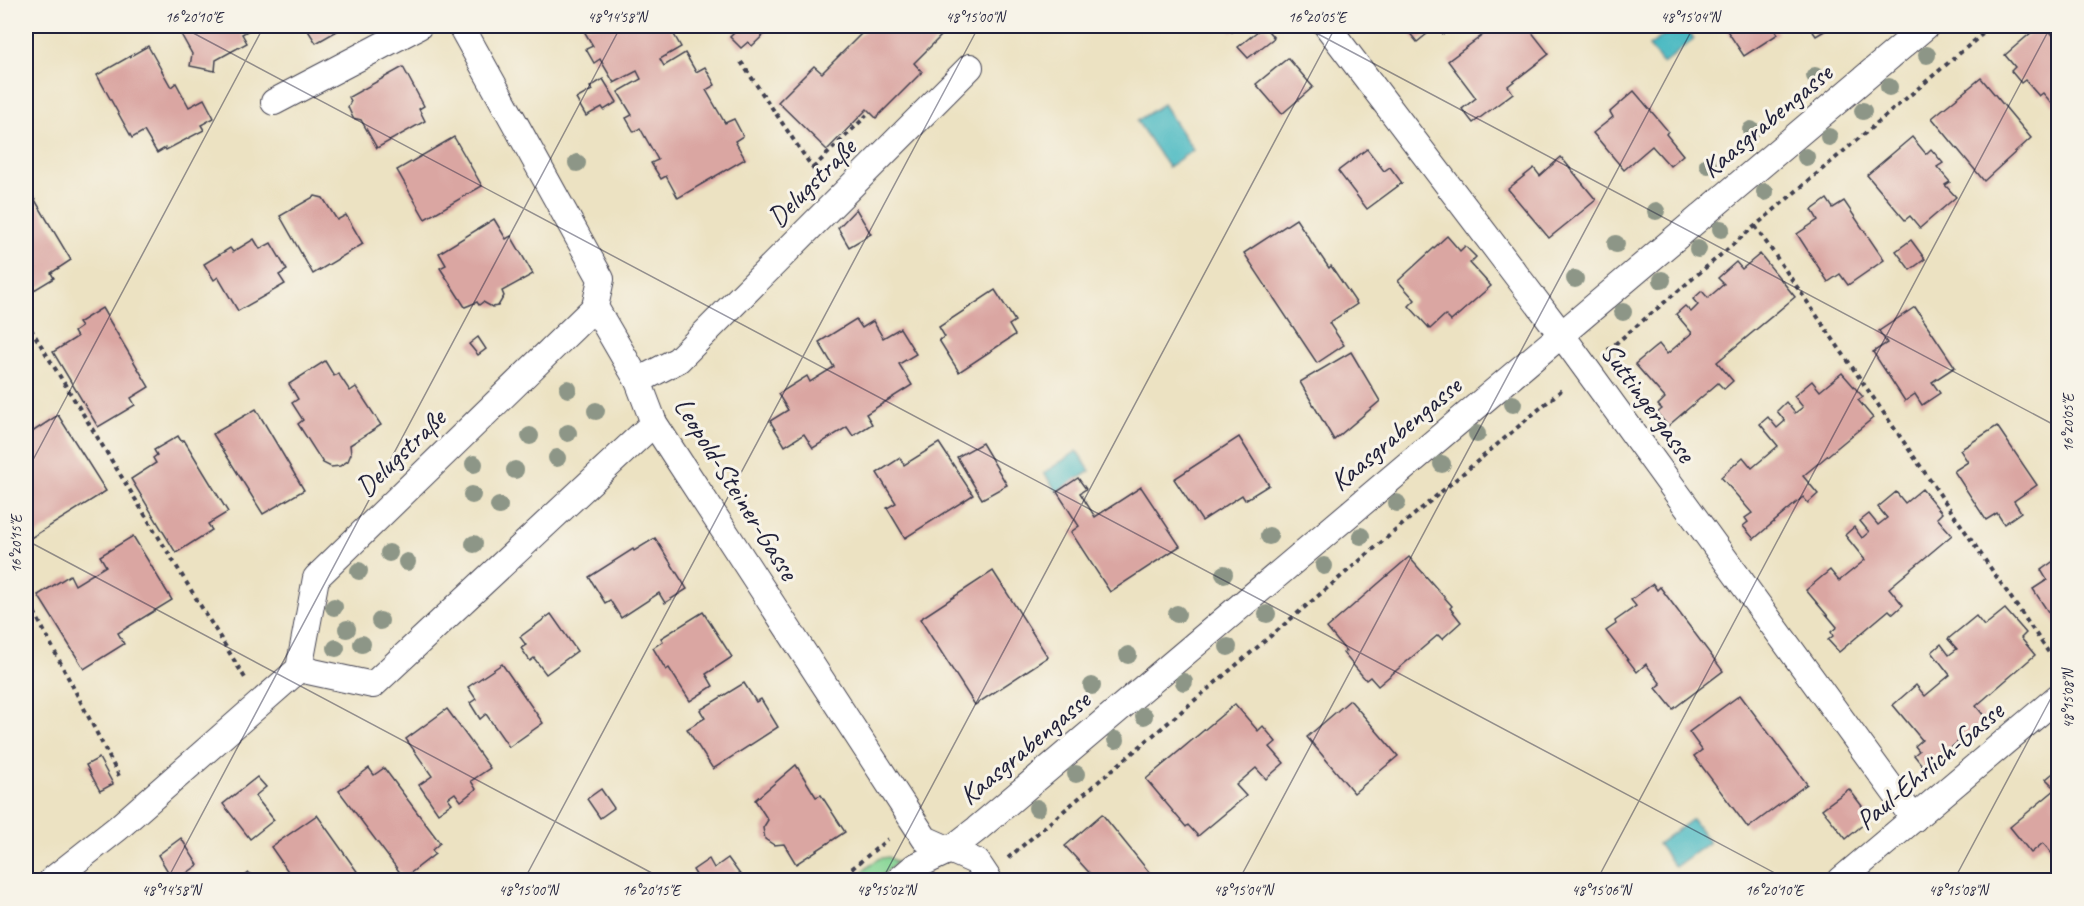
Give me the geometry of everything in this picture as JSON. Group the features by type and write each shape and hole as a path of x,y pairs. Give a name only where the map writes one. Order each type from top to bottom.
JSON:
{"street":[{"path":"274,102 419,26"},
{"path":"460,26 601,279 595,307"},
{"name":"Suttingergasse","path":"1327,26 1587,369 1914,819"},
{"name":"Kaasgrabengasse","path":"899,880 914,867 950,850 1926,26"},
{"name":"Delugstraße","path":"638,381 678,360 970,67"},
{"name":"Leopold-Steiner-Gasse","path":"595,307 638,381 654,423 925,839 977,862 987,878"},
{"name":"Delugstraße","path":"299,669 315,578 595,307"},
{"path":"52,880 118,828 299,669 373,685 654,423"},
{"name":"Paul-Ehrlich-Gasse","path":"1841,880 2058,697"}],"path":[{"path":"987,878 1992,26"},
{"path":"741,62 815,170 867,115"},
{"path":"1755,226 2058,667"},
{"path":"26,321 260,702"},
{"path":"26,596 118,776"},
{"path":"838,880 912,819"}],"green space":[{"path":"888,857 897,862 877,880 852,880 878,859"}],"water":[{"path":"1676,26 1684,26 1694,39 1663,64 1649,46"},
{"path":"1163,104 1193,150 1168,167 1137,121"},
{"path":"1077,451 1090,471 1057,492 1044,473"},
{"path":"1692,819 1709,842 1675,867 1658,844"}],"building":[{"path":"256,26 242,34 247,43 216,60 215,71 190,66 192,54 177,27"},
{"path":"305,26 346,26 316,43"},
{"path":"581,26 669,26 681,47 660,59 664,66 685,53 696,72 705,67 715,85 706,90 725,123 734,119 743,136 735,141 745,159 678,198 666,176 661,179 651,163 658,160 640,128 634,132 626,118 632,115 618,92 641,79 637,71 614,83 600,59 594,63 586,49 593,46"},
{"path":"729,26 773,26 752,46 748,42 741,48 730,37 735,32"},
{"path":"869,26 951,26 914,63 922,72 876,118 867,109 827,150 778,102 814,66 822,73"},
{"path":"1226,26 1241,26 1232,32"},
{"path":"1264,26 1274,38 1248,58 1238,47"},
{"path":"1404,26 1437,26 1417,42"},
{"path":"1437,26 1455,26 1443,34"},
{"path":"1495,26 1527,26 1549,54 1508,86 1513,93 1473,123 1462,109 1476,98 1448,61"},
{"path":"1724,26 1773,26 1778,34 1744,56"},
{"path":"1809,26 1833,26 1816,36"},
{"path":"2039,26 2045,26 2058,41 2058,100 2053,105 2043,93 2039,96 2025,80 2021,83 2011,71 2015,67 2005,55"},
{"path":"148,46 171,87 176,83 189,107 204,99 214,118 201,125 204,130 157,153 144,131 132,138 97,75"},
{"path":"1288,58 1313,87 1282,114 1256,84"},
{"path":"403,67 424,106 419,109 425,121 377,148 361,120 353,118 348,107 351,101 349,97"},
{"path":"1981,78 2031,138 1984,181 1932,118"},
{"path":"603,79 617,102 604,110 602,107 586,116 576,99 592,90 590,87"},
{"path":"1634,91 1668,131 1666,134 1683,155 1670,166 1652,146 1624,170 1593,133 1613,117 1610,112"},
{"path":"454,137 482,186 425,219 397,170"},
{"path":"1912,137 1926,154 1931,149 1943,163 1937,167 1950,182 1945,185 1956,197 1920,228 1910,216 1905,220 1867,175"},
{"path":"1367,149 1384,171 1390,167 1402,183 1367,209 1338,171"},
{"path":"1561,157 1596,200 1549,238 1508,189 1534,168 1540,176"},
{"path":"26,185 71,260 51,273 54,278 26,295"},
{"path":"315,196 323,198 337,220 346,215 363,244 313,274 280,216"},
{"path":"1827,199 1833,208 1844,201 1884,260 1848,285 1840,274 1828,282 1797,234 1818,220 1812,210"},
{"path":"856,209 871,234 849,247 838,228"},
{"path":"494,219 506,239 511,236 533,274 502,291 504,296 498,306 492,307 483,302 479,305 477,302 465,307 440,268 446,265 439,253"},
{"path":"1296,219 1357,304 1329,323 1344,345 1317,363 1244,253"},
{"path":"1447,236 1460,251 1465,246 1476,257 1470,263 1491,286 1451,321 1445,315 1430,329 1409,306 1415,300 1398,281"},
{"path":"254,239 260,249 271,243 287,270 279,275 285,284 238,311 218,277 214,280 204,264 230,248 233,252"},
{"path":"1911,240 1925,259 1910,270 1896,251"},
{"path":"1760,254 1795,297 1717,362 1733,381 1724,389 1718,383 1668,426 1657,413 1662,409 1658,405 1665,398 1635,364 1659,344 1667,354 1692,333 1676,314 1685,306 1691,312 1698,305 1693,299 1702,291 1708,298 1724,284 1718,278 1736,262 1742,269"},
{"path":"995,290 1015,321 1009,325 1015,335 959,372 939,340 945,337 939,327"},
{"path":"1915,307 1955,367 1932,382 1940,393 1922,405 1915,394 1905,401 1873,352 1887,343 1879,331"},
{"path":"102,308 149,387 131,398 135,405 98,427 53,352 77,337 74,332 81,327 78,323"},
{"path":"856,319 862,328 873,321 883,338 900,328 916,354 899,364 912,385 866,414 872,424 853,436 847,427 813,448 804,434 785,446 770,421 788,410 778,394 807,376 810,382 834,367 819,342"},
{"path":"478,337 486,349 478,355 469,344"},
{"path":"1351,352 1380,401 1334,440 1300,382"},
{"path":"325,361 334,376 338,373 350,391 356,387 381,425 350,445 351,454 348,461 340,466 331,467 323,463 298,424 303,420 292,403 298,399 289,384"},
{"path":"1842,373 1863,397 1858,400 1873,418 1803,476 1818,494 1808,503 1803,497 1754,539 1743,526 1748,522 1745,518 1752,513 1721,477 1743,457 1752,468 1778,446 1760,424 1768,417 1777,428 1785,421 1777,411 1786,402 1795,413 1803,407 1794,396 1812,381 1820,391"},
{"path":"256,409 304,490 263,514 213,434"},
{"path":"58,415 106,491 26,541 26,436"},
{"path":"1997,426 2037,485 2014,501 2021,512 2004,524 1997,513 1986,520 1954,471 1968,462 1960,450"},
{"path":"178,436 181,441 184,440 228,512 208,524 212,530 176,553 131,479 156,463 153,458 157,455 154,450"},
{"path":"1239,437 1269,485 1245,500 1242,495 1202,521 1174,479"},
{"path":"939,443 973,495 905,538 887,508 896,503 877,473 900,458 904,465"},
{"path":"982,443 1007,485 982,499 957,457"},
{"path":"1078,478 1086,489 1080,493 1095,517 1141,487 1180,546 1110,592 1071,532 1079,526 1057,492"},
{"path":"1922,489 1942,513 1937,518 1952,535 1889,588 1903,605 1893,614 1889,610 1839,652 1828,640 1833,636 1831,632 1837,627 1806,590 1830,570 1839,581 1865,560 1845,535 1854,527 1862,538 1869,532 1860,521 1869,514 1878,525 1887,518 1878,507 1896,492 1905,503"},
{"path":"133,536 172,600 118,633 124,644 84,669 38,595 70,575 75,585 106,566 100,556"},
{"path":"655,538 687,589 665,603 659,593 621,618 610,600 605,603 589,577"},
{"path":"1409,557 1452,606 1450,608 1461,622 1442,639 1438,635 1378,686 1370,677 1366,680 1343,653 1346,651 1327,628"},
{"path":"2058,558 2058,627 2033,589 2047,580 2041,570"},
{"path":"993,571 1048,657 975,705 920,619"},
{"path":"1653,584 1657,590 1660,587 1723,671 1673,709 1656,688 1661,684 1646,664 1637,672 1606,631 1616,624 1615,621 1636,606 1631,600"},
{"path":"2005,609 2026,633 2021,638 2035,655 1976,706 1990,723 1980,731 1976,727 1925,769 1914,755 1919,751 1915,746 1922,740 1893,705 1916,685 1925,696 1950,675 1932,652 1941,644 1949,655 1957,649 1948,639 1976,616 1984,626"},
{"path":"703,612 732,657 706,674 713,686 690,701 669,668 666,670 653,648 663,641 661,638"},
{"path":"551,614 577,651 546,674 534,658 530,661 521,648 526,645 520,637"},
{"path":"502,664 543,723 509,747 486,714 480,719 470,703 476,699 468,687"},
{"path":"744,683 756,702 761,699 778,727 713,769 687,729 705,718 700,710"},
{"path":"1740,695 1807,784 1748,828 1694,756 1702,750 1689,732"},
{"path":"1350,700 1398,756 1354,793 1307,737"},
{"path":"1235,704 1258,731 1263,726 1276,742 1270,747 1284,763 1266,779 1256,768 1236,785 1246,796 1198,836 1188,825 1186,827 1146,779"},
{"path":"447,709 490,768 471,781 476,789 461,801 455,793 448,798 452,803 438,813 419,785 432,776 406,739"},
{"path":"99,758 113,784 100,791 86,765"},
{"path":"796,765 816,797 821,795 845,832 796,864 784,844 774,845 765,839 763,828 768,820 755,800"},
{"path":"369,768 374,775 384,768 440,843 432,850 435,854 404,878 339,791"},
{"path":"2058,769 2058,861 2043,843 2031,853 2010,827 2056,789 2046,779"},
{"path":"257,777 266,787 255,796 274,820 250,839 223,804"},
{"path":"601,789 614,808 600,818 587,799"},
{"path":"1849,789 1871,818 1846,839 1822,809"},
{"path":"1102,814 1153,877 1147,880 1096,880 1065,846"},
{"path":"317,815 361,877 356,880 294,880 271,847"},
{"path":"181,838 198,865 177,880 173,880 158,855"},
{"path":"728,858 744,880 694,880 698,878 693,870 709,859 714,868"},
{"path":"249,873 256,880 239,880"}]}
